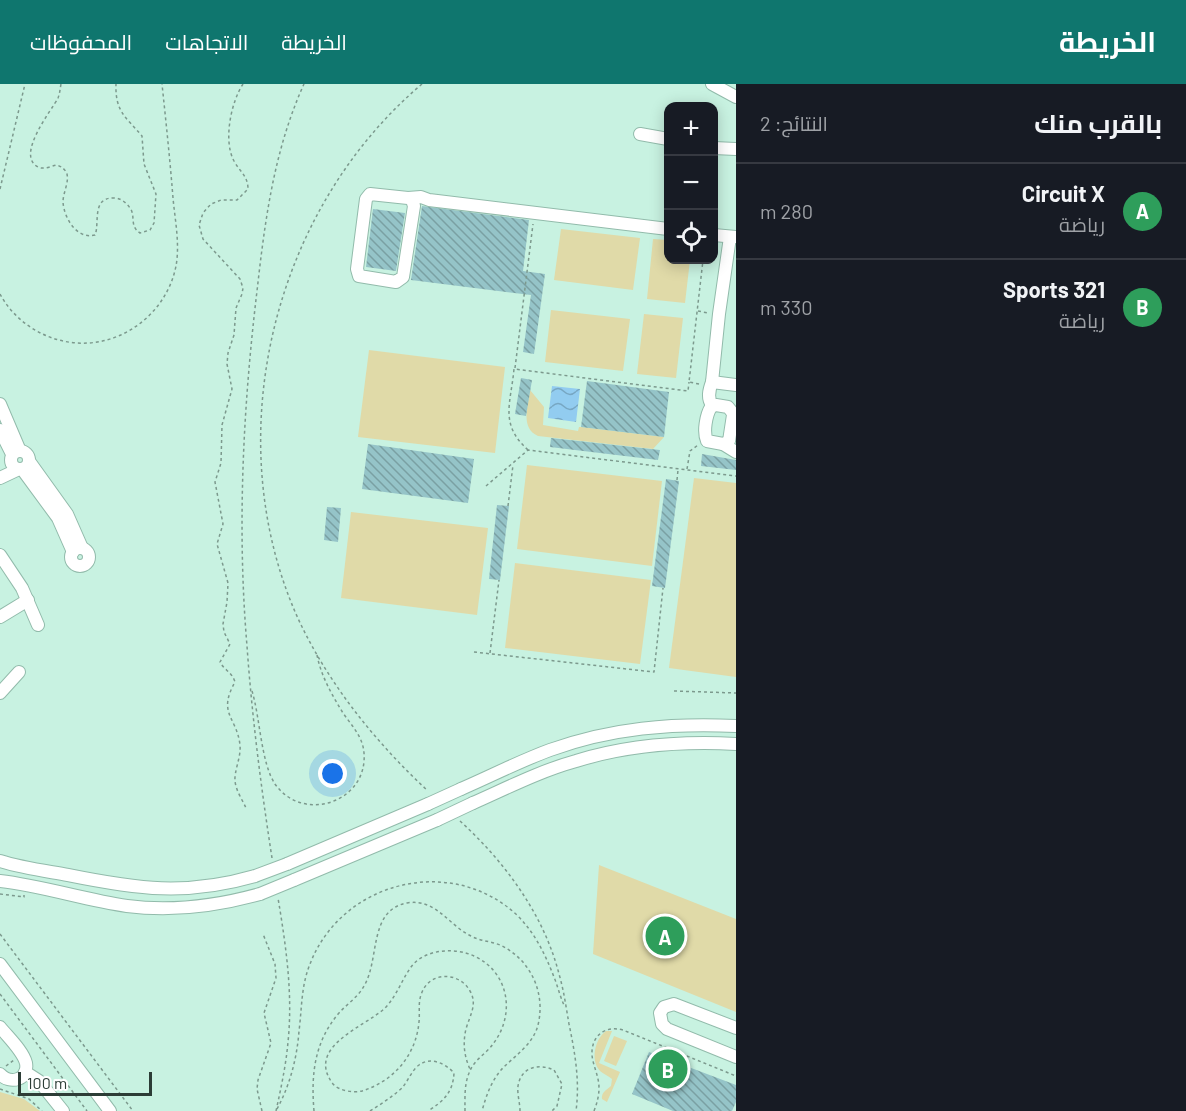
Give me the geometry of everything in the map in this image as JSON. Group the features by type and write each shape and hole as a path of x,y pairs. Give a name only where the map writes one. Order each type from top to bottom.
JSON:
{"street":[{"path":"712,84 736,97"},
{"path":"640,134 664,139"},
{"path":"718,148 736,150"},
{"path":"411,203 402,279 396,282 359,276 357,270 367,196 372,194 411,203 429,200 664,228"},
{"path":"718,235 733,237 732,256 711,387 712,405 708,411 706,439 711,443 723,444 736,452"},
{"path":"711,387 736,385"},
{"path":"0,404 14,453"},
{"path":"712,405 728,407 735,416 734,433 729,441 723,444"},
{"path":"0,430 14,453"},
{"path":"0,462 14,453 27,455 23,466 0,478"},
{"path":"23,466 67,514 77,550"},
{"path":"0,555 28,600 38,626"},
{"path":"0,617 28,600"},
{"path":"0,693 19,672"},
{"path":"0,861 113,884 150,889 206,888 255,876 287,864 428,797 461,789 549,750 608,733 670,725 736,726"},
{"path":"0,882 26,885 128,906 168,908 210,905 260,894 555,768 613,751 673,743 736,744"},
{"path":"0,963 110,1111"},
{"path":"736,1028 674,1004 664,1007 660,1013 662,1024 667,1029 736,1057"},
{"path":"0,1027 25,1061 25,1072 21,1078 14,1081 7,1080 0,1074"},
{"path":"25,1072 39,1081 63,1111"}],"path":[{"path":"0,189 25,84"},
{"path":"61,84 57,100 37,131 32,155 33,162 38,167 57,165 65,171 68,176 63,201 65,211 75,229 81,235 89,237 95,235 98,229 96,215 98,209 108,199 115,198 128,205 132,211 132,224 135,230 140,232 150,230 154,223 156,194 144,164 142,136 124,117 116,96 117,84"},
{"path":"0,294 17,316 35,330 56,339 78,343 100,342 122,335 142,323 158,307 170,287 178,254 162,84"},
{"path":"243,84 233,104 230,140 233,160 248,180 248,189 237,200 221,200 211,204 203,213 199,225 200,232 208,245 240,279 243,288 236,308 234,335 228,353 227,364 232,389 220,434 221,455 215,482 223,524 218,544 228,583 223,624 230,644 220,662 233,675 235,682 230,691 227,710 240,742 235,780 246,808"},
{"path":"273,864 257,757 244,603 245,424 250,355 271,189 282,141 304,84"},
{"path":"422,84 398,106 364,144 321,207 306,237 290,276 270,347 263,395 261,443 268,516 278,563 297,614 317,653 356,712 428,797"},
{"path":"535,213 509,418 510,427 518,441 528,450 736,476"},
{"path":"514,369 688,391 703,264"},
{"path":"689,382 704,385 703,391 711,387"},
{"path":"687,470 690,451 706,439"},
{"path":"486,486 528,450"},
{"path":"508,506 513,464"},
{"path":"677,480 678,469"},
{"path":"490,654 499,580"},
{"path":"474,652 654,672 663,588"},
{"path":"251,687 268,768 275,783 286,795 299,802 323,805 337,801 358,781 363,768 364,753 357,732 336,701 322,673 317,653"},
{"path":"674,691 736,693"},
{"path":"454,815 496,858 541,925 554,958 567,1010 576,1065 576,1111"},
{"path":"276,1111 292,1072 298,1044 304,983 315,952 328,931 345,913 365,898 388,888 412,882 443,882 474,889 496,900 521,920 540,945 567,1010"},
{"path":"276,1111 288,1042 290,1006 288,967 279,899"},
{"path":"314,1111 312,1072 319,1045 332,1021 364,986 373,964 378,930 384,918 391,910 406,903 419,902 434,907 470,936 500,945 521,960 529,968 538,989 538,1025 533,1037 493,1081 482,1111"},
{"path":"0,934 133,1111"},
{"path":"262,1111 257,1089 258,1080 271,1043 264,1013 276,978 264,934"},
{"path":"465,1111 470,1070 465,1057 464,1041 474,1007 473,996 463,982 453,976 439,977 428,984 421,994 420,1022 410,1052 403,1064 381,1083 359,1092 337,1088 327,1070 327,1057 335,1044 347,1033 373,1018 386,1006 400,988 412,966 428,955 451,950 475,956 485,963 501,983 508,1008 505,1021 494,1043 470,1070"},
{"path":"0,994 87,1111"},
{"path":"594,1111 599,1085 593,1046 598,1034 609,1029 623,1030 736,1076"},
{"path":"370,1111 403,1087 418,1065 426,1061 434,1061 454,1073 453,1082 451,1091 442,1102 428,1111"},
{"path":"520,1111 518,1086 521,1078 531,1068 538,1066 554,1070 562,1084 557,1106 552,1111"},
{"path":"0,1089 29,1099 42,1111"}],"shaded area":[{"path":"561,229 640,238 633,290 554,280"},
{"path":"653,239 664,240 664,264 690,264 685,303 647,299"},
{"path":"551,310 630,319 623,371 545,362"},
{"path":"644,314 683,318 676,378 637,374"},
{"path":"369,350 505,367 495,453 358,437"},
{"path":"530,390 544,407 543,425 578,431 581,427 664,437 653,449 538,436 532,432 527,422"},
{"path":"527,465 662,481 652,566 517,549"},
{"path":"694,478 736,483 736,677 669,668"},
{"path":"351,512 488,528 477,615 341,598"},
{"path":"515,563 651,580 640,664 505,648"},
{"path":"599,865 736,919 736,1012 593,954"},
{"path":"606,1031 612,1031 599,1063 620,1072 607,1102 602,1099 602,1095 611,1086 612,1079 600,1071 595,1061 597,1044"},
{"path":"614,1036 627,1041 616,1066 604,1061"},
{"path":"0,1092 24,1099 40,1111 0,1111"}],"water":[{"path":"552,386 580,389 576,422 548,418"}],"building":[{"path":"422,206 529,220 523,271 545,274 534,354 523,352 531,295 411,280"},
{"path":"373,209 405,213 396,271 366,267"},
{"path":"521,378 532,380 526,416 515,414"},
{"path":"587,381 669,392 664,437 581,427"},
{"path":"551,438 660,450 658,460 550,447"},
{"path":"368,444 474,459 468,503 362,489"},
{"path":"702,454 736,460 736,470 701,466"},
{"path":"666,479 679,481 665,588 652,586"},
{"path":"497,505 509,506 500,580 489,579"},
{"path":"327,507 341,508 338,542 324,540"},
{"path":"649,1052 736,1085 736,1102 732,1111 673,1111 632,1094"}],"place":[{"name":"Circuit X","path":"665,936"},
{"name":"321 Sports","path":"668,1069"}]}
